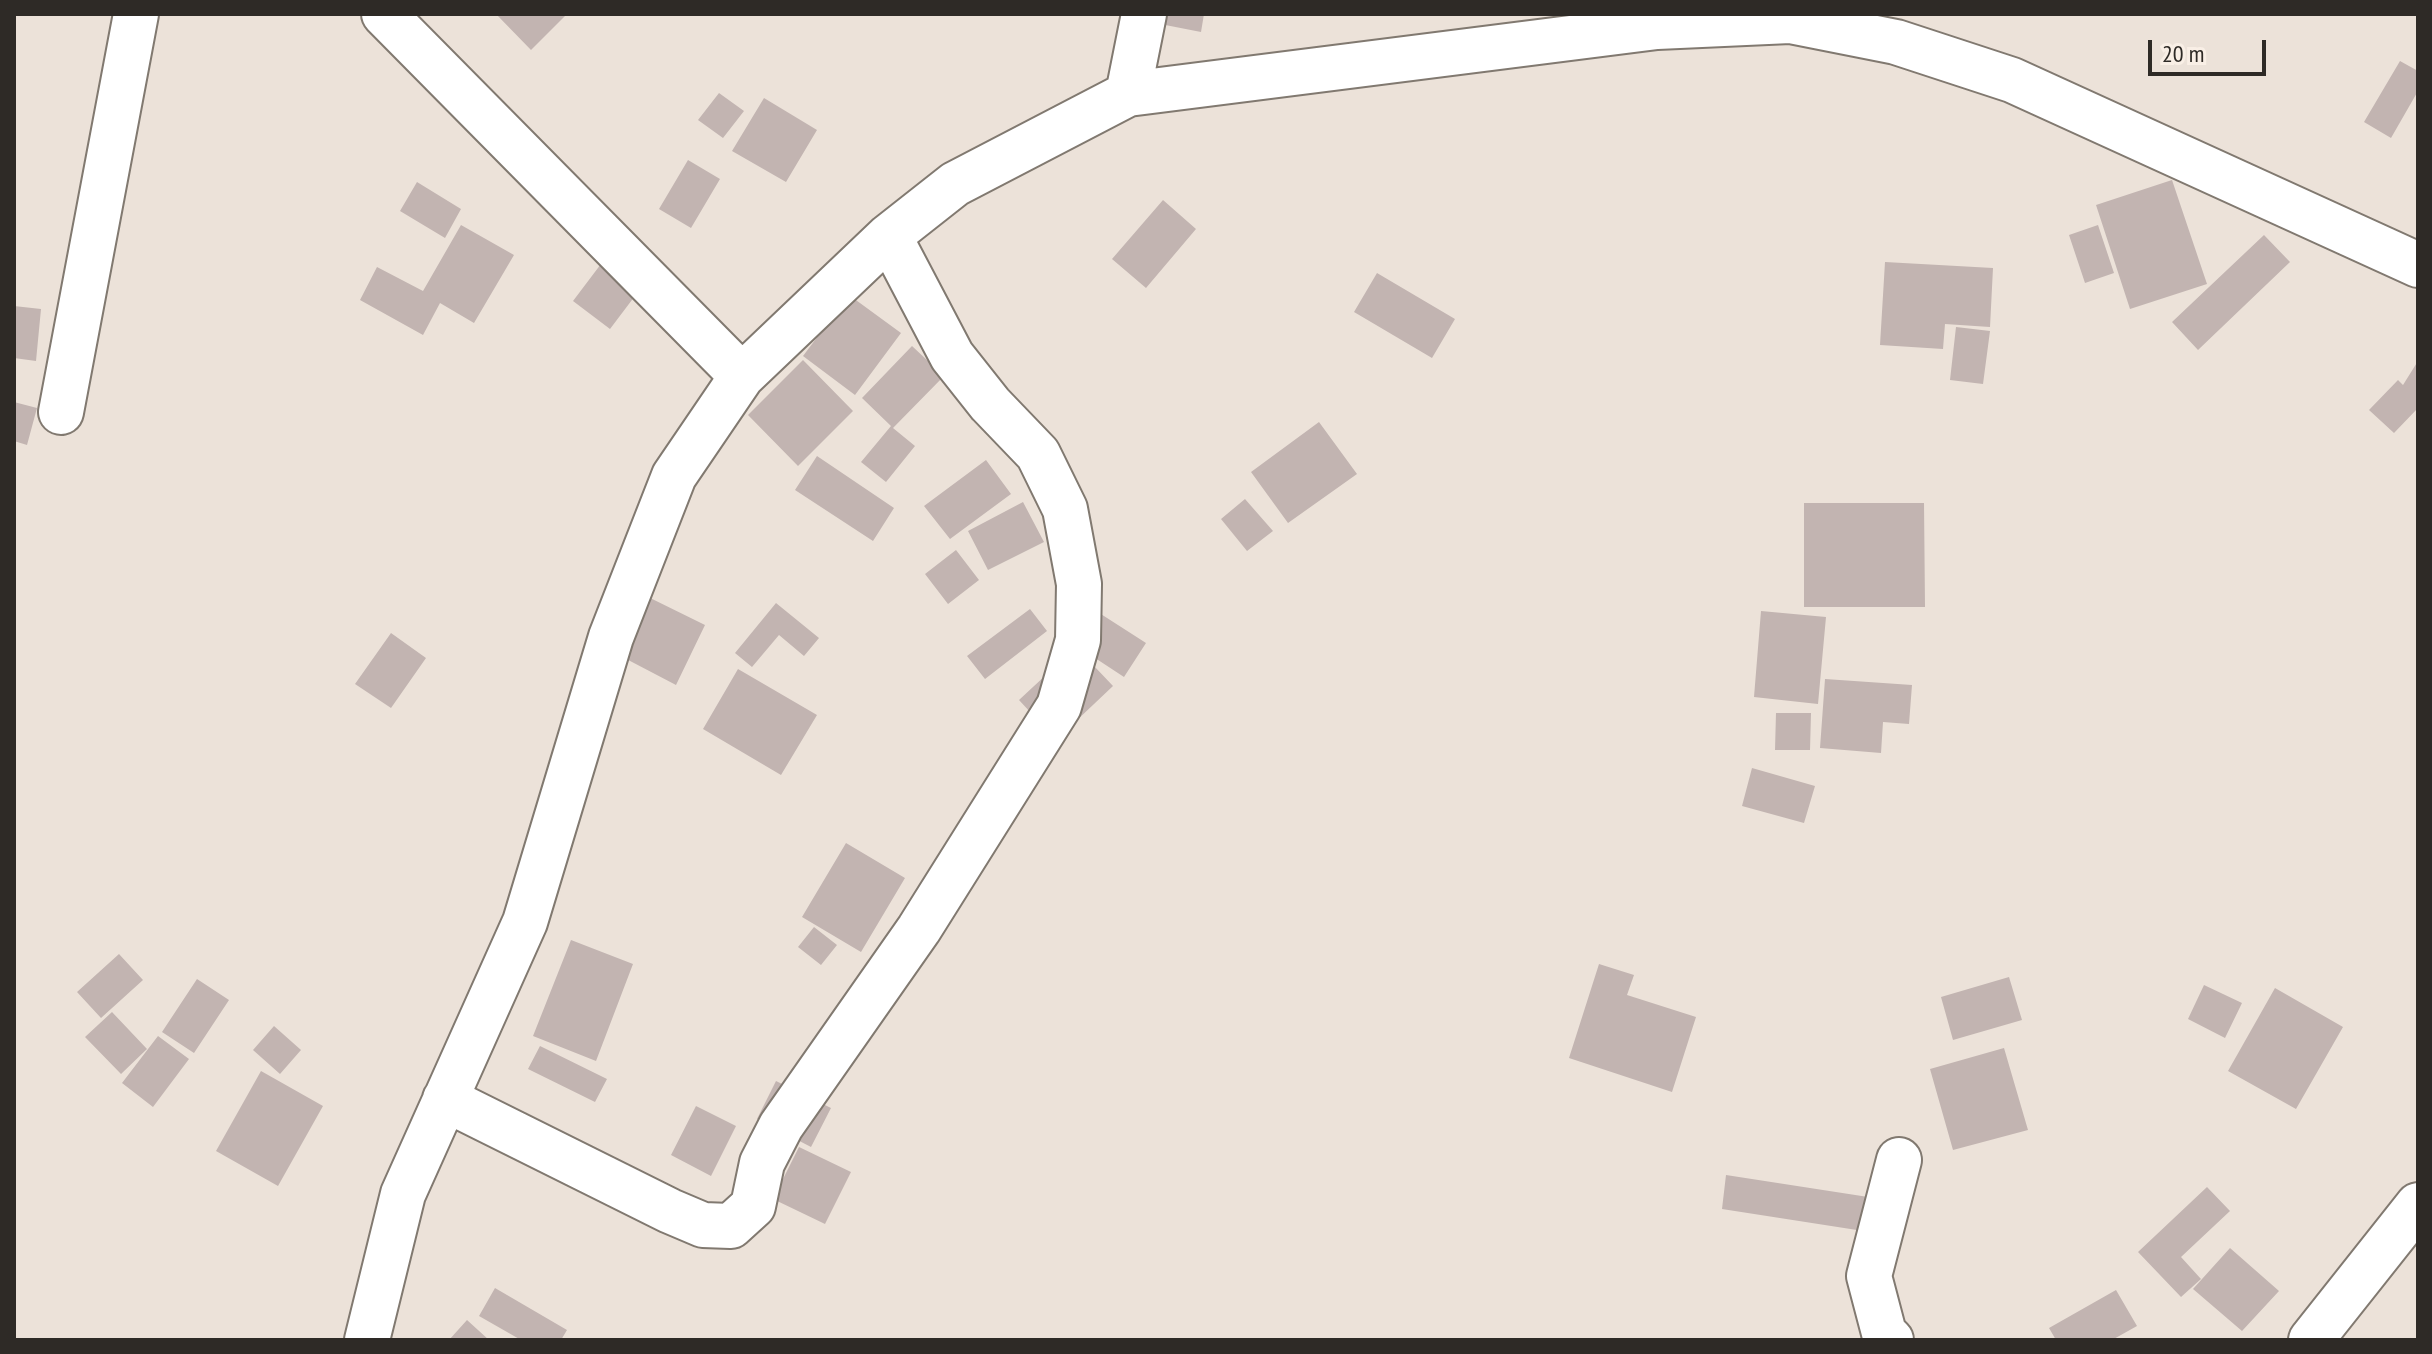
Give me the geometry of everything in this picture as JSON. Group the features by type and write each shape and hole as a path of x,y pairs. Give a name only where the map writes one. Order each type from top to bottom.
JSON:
{"street":[{"path":"61,412 136,14"},
{"path":"384,14 742,376"},
{"path":"1128,94 1144,14"},
{"path":"367,1340 403,1194 525,922 611,637 674,476 742,376 889,236 955,184 1128,94 1657,27 1790,21 1896,42 2012,80 2418,265"},
{"path":"445,1099 670,1211 703,1225 731,1226 753,1206 762,1163 781,1126 919,929 1059,706 1078,640 1079,584 1065,509 1038,454 990,404 952,356 889,236"},
{"path":"1891,1340 1884,1333 1869,1276 1899,1160"},
{"path":"2311,1340 2418,1205"}],"building":[{"path":"496,14 567,14 531,50"},
{"path":"1151,14 1204,14 1201,32 1150,22"},
{"path":"2400,61 2418,71 2418,91 2391,138 2364,122"},
{"path":"719,93 744,111 723,138 698,120"},
{"path":"764,98 817,130 786,182 732,151"},
{"path":"688,160 720,179 691,228 659,209"},
{"path":"2172,180 2207,284 2130,309 2096,205"},
{"path":"417,182 461,209 445,238 400,211"},
{"path":"1163,200 1196,229 1146,288 1112,259"},
{"path":"461,225 514,255 474,323 440,303 423,335 360,300 377,267 423,291"},
{"path":"2098,225 2114,273 2085,283 2069,235"},
{"path":"2264,235 2290,262 2198,350 2172,322"},
{"path":"607,256 644,284 610,329 573,301"},
{"path":"1885,262 1993,268 1990,327 1945,324 1943,349 1880,345"},
{"path":"1377,273 1455,319 1432,358 1354,312"},
{"path":"849,295 901,333 855,395 803,356"},
{"path":"14,306 41,309 36,361 14,358"},
{"path":"1956,327 1990,331 1983,384 1950,380"},
{"path":"912,346 944,376 893,428 915,446 886,482 861,462 891,426 862,398"},
{"path":"803,360 853,411 798,466 748,415"},
{"path":"2418,361 2418,408 2394,433 2369,410 2398,380 2403,385"},
{"path":"14,402 37,408 27,445 14,441"},
{"path":"1319,422 1357,474 1288,523 1251,472"},
{"path":"817,456 894,508 873,541 795,490"},
{"path":"986,460 1011,494 950,539 924,506"},
{"path":"1245,499 1273,531 1247,551 1221,519"},
{"path":"1023,502 1044,542 988,570 968,531"},
{"path":"1804,503 1924,503 1925,607 1804,607"},
{"path":"956,550 979,580 948,604 925,574"},
{"path":"640,593 705,625 676,685 611,651"},
{"path":"1079,600 1146,643 1124,677 1057,633"},
{"path":"776,603 819,638 804,656 779,635 752,667 735,653"},
{"path":"1030,609 1047,631 985,679 967,656"},
{"path":"1761,611 1826,617 1818,704 1754,697"},
{"path":"391,633 426,658 391,708 355,684"},
{"path":"1076,647 1113,686 1056,740 1019,700"},
{"path":"738,669 817,715 781,775 703,729"},
{"path":"1825,679 1912,685 1909,724 1883,722 1881,753 1820,748"},
{"path":"1776,713 1811,713 1810,750 1775,750"},
{"path":"1752,768 1815,786 1804,823 1742,806"},
{"path":"846,843 905,878 861,952 802,917"},
{"path":"814,927 837,945 821,965 798,947"},
{"path":"571,940 633,964 596,1061 533,1036"},
{"path":"119,954 143,980 101,1018 77,992"},
{"path":"1599,964 1634,975 1627,995 1696,1017 1672,1092 1569,1058"},
{"path":"2009,977 2022,1020 1953,1040 1941,997"},
{"path":"197,979 229,1000 194,1053 162,1032"},
{"path":"2204,985 2242,1003 2225,1038 2188,1019"},
{"path":"2275,988 2343,1027 2296,1109 2228,1071"},
{"path":"112,1012 147,1049 121,1074 85,1037"},
{"path":"274,1026 301,1050 280,1074 253,1050"},
{"path":"158,1036 189,1059 153,1107 122,1083"},
{"path":"540,1046 607,1079 595,1102 528,1069"},
{"path":"2004,1048 2028,1130 1953,1150 1930,1069"},
{"path":"261,1071 323,1106 278,1186 216,1151"},
{"path":"776,1081 831,1108 811,1147 757,1119"},
{"path":"696,1106 736,1126 711,1176 671,1155"},
{"path":"799,1147 851,1172 825,1224 773,1199"},
{"path":"1726,1175 1894,1201 1889,1235 1722,1209"},
{"path":"2207,1187 2230,1211 2181,1257 2201,1279 2181,1297 2138,1252"},
{"path":"2230,1248 2279,1291 2242,1331 2193,1289"},
{"path":"495,1288 567,1330 561,1340 521,1340 479,1316"},
{"path":"2116,1290 2137,1326 2112,1340 2056,1340 2049,1328"},
{"path":"467,1320 489,1340 449,1340"}]}
